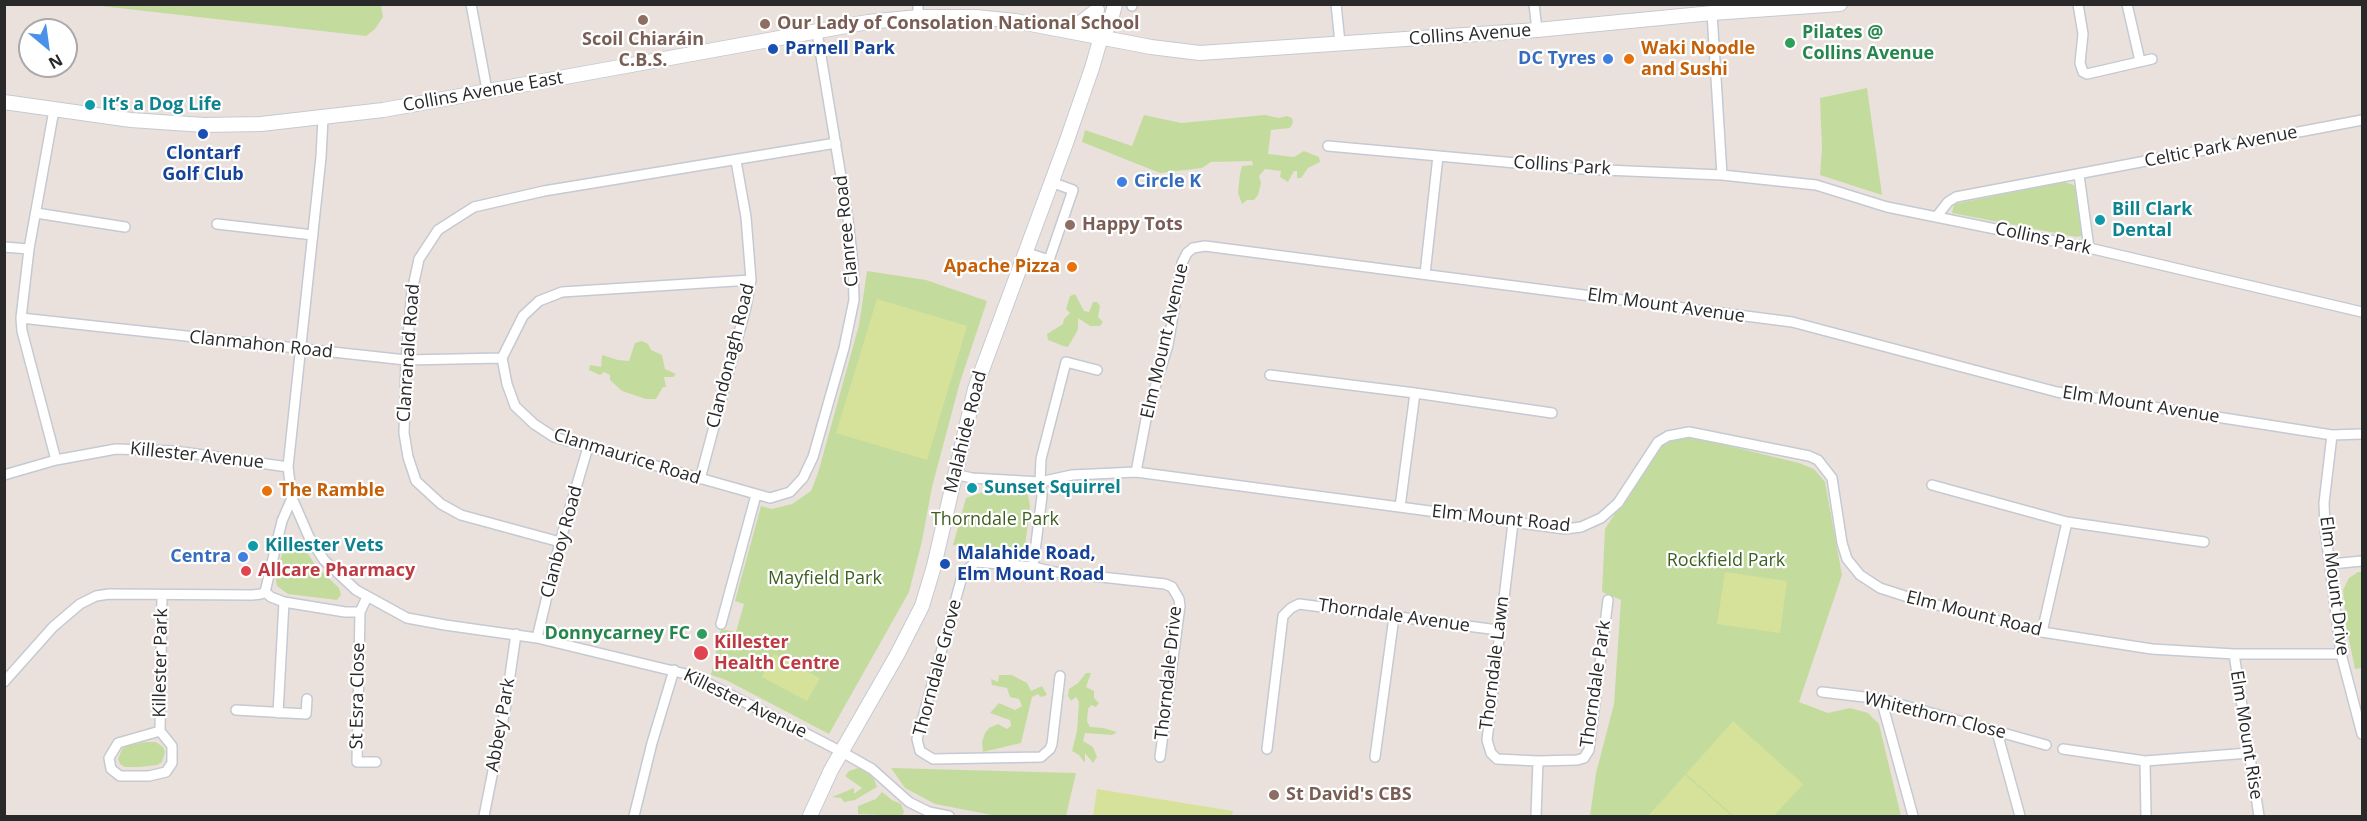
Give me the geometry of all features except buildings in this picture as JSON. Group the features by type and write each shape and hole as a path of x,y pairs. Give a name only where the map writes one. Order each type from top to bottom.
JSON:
{"main road":[{"name":"Malahide Road","path":"810,816 842,752 897,656 922,606 934,566 975,389 1092,68 1101,37 1110,24 1115,4"},
{"name":"Collins Avenue","path":"1101,37 1151,47 1200,53 1537,30 1712,13 1840,4"},
{"name":"Malahide Road","path":"1097,7 1095,23 1101,37"},
{"name":"Malahide Road","path":"1065,30 1083,21 1097,7"},
{"name":"Collins Avenue East","path":"4,102 131,120 204,125 261,124 323,118 487,90 817,32 918,11 1015,21 1101,37"}],"street":[{"path":"471,4 487,90"},
{"path":"1336,4 1340,43"},
{"path":"1534,4 1537,30"},
{"path":"2078,4 2083,34 2080,63 2084,72 2087,74 2152,58"},
{"path":"2127,4 2140,61"},
{"path":"1712,13 1722,175"},
{"name":"Clanree Road","path":"790,492 803,478 813,457 844,348 854,300 853,264 817,32"},
{"path":"54,110 29,249 21,318 22,330 56,460"},
{"path":"288,466 323,118"},
{"name":"Celtic Park Avenue","path":"1937,216 1948,202 1956,197 2362,120"},
{"name":"Clanranald Road","path":"560,542 461,514 441,504 416,481 408,457 404,433 406,360 412,291 419,259 438,230 474,207 544,191 836,143"},
{"name":"Collins Park","path":"1328,146 1582,169 1722,175 1816,184 1887,207 2089,248 2362,312"},
{"path":"1425,274 1438,156"},
{"name":"Clandonagh Road","path":"700,479 746,307 751,280 747,227 736,161"},
{"path":"2079,175 2089,248"},
{"path":"1024,252 1049,260 1073,189 1051,182"},
{"path":"36,213 125,227"},
{"path":"217,224 313,235"},
{"name":"Elm Mount Avenue","path":"1136,472 1147,414 1168,345 1182,264 1187,253 1193,248 1205,246 1792,322 2057,393 2331,435 2362,434"},
{"path":"4,247 29,249"},
{"path":"502,358 523,316 539,301 562,292 751,280"},
{"name":"Clanmahon Road","path":"21,318 406,360 502,358"},
{"name":"Clanmaurice Road","path":"502,358 507,384 515,406 534,424 554,437 756,495 770,498 790,492"},
{"path":"1033,567 1042,496 1041,459 1066,362 1097,370"},
{"path":"1270,375 1552,413"},
{"path":"1400,507 1415,393"},
{"name":"Elm Mount Road","path":"954,474 972,478 1040,482 1072,475 1136,472 1565,529 1581,527 1600,518 1618,503 1658,442 1679,433 1689,432 1809,456 1825,467 1832,478 1847,559 1860,575 1880,588 2042,632 2152,649 2234,654 2341,654"},
{"name":"Elm Mount Drive","path":"2331,435 2324,503 2325,528 2341,654 2362,734"},
{"name":"Clanboy Road","path":"537,638 560,542 588,447"},
{"name":"Killester Avenue","path":"4,475 56,460 116,448 175,451 288,466 292,498 309,537 337,575 367,597 407,618 445,626 537,638 694,676 872,769 909,802 929,812 949,816"},
{"path":"1932,486 2067,522 2204,542"},
{"path":"721,624 756,495"},
{"name":"Killester Avenue","path":"265,592 282,521 292,498"},
{"path":"2042,632 2067,522"},
{"name":"Thorndale Lawn","path":"1513,523 1486,740 1491,753 1500,760 1538,761"},
{"path":"2331,564 2362,561"},
{"name":"Thorndale Drive","path":"976,562 1033,567 1055,572 1165,584 1172,587 1180,606 1160,757"},
{"name":"Thorndale Grove","path":"976,562 963,573 917,739 921,751 933,759 1041,757 1050,750 1052,744 1060,676"},
{"path":"265,592 284,602 345,612 360,612 367,597"},
{"name":"Killester Park","path":"4,682 53,627 80,603 96,596 109,594 162,596 261,594 265,592"},
{"name":"Killester Park","path":"160,731 118,742 109,758 111,769 120,776 149,776 166,772 172,763 172,746 160,731 162,596"},
{"name":"Thorndale Park","path":"1538,761 1577,760 1584,758 1589,750 1608,600"},
{"path":"278,712 284,602"},
{"name":"Thorndale Avenue","path":"1268,749 1283,616 1299,604 1498,630"},
{"name":"St Esra Close","path":"360,612 357,762 376,762"},
{"path":"1375,757 1394,617"},
{"name":"Abbey Park","path":"484,816 503,720 516,634"},
{"name":"Elm Mount Rise","path":"2234,654 2259,816"},
{"path":"634,816 652,743 674,670"},
{"name":"Whitethorn Close","path":"1822,692 1881,699 2046,745"},
{"path":"236,710 306,714 307,699"},
{"path":"1881,699 1913,816"},
{"path":"1997,732 2020,816"},
{"path":"2063,749 2145,761 2249,753"},
{"path":"1536,816 1538,761"},
{"path":"2145,761 2146,816"}],"green space":[{"path":"381,4 383,17 375,29 366,36 92,5"},
{"path":"1867,88 1882,195 1820,175 1822,148 1820,98"},
{"path":"1144,115 1181,123 1265,115 1279,118 1287,116 1292,118 1293,123 1290,128 1271,130 1268,154 1294,157 1304,151 1319,157 1320,162 1308,168 1301,178 1297,178 1297,171 1294,171 1288,182 1280,177 1281,171 1265,169 1259,176 1261,183 1258,195 1254,200 1247,200 1242,204 1238,193 1240,174 1242,166 1253,165 1252,161 1211,162 1202,168 1160,173 1082,142 1085,130 1132,146"},
{"path":"2064,182 2074,185 2080,193 2083,232 2081,236 2076,237 1952,213 1954,204"},
{"name":"Mayfield Park","path":"867,271 926,280 987,301 960,382 932,487 909,592 829,734 726,680 711,675 721,629 736,632 744,604 735,601 761,506 772,509 792,504 811,491 818,473 859,325"},
{"path":"1075,294 1084,311 1089,312 1093,302 1097,302 1100,306 1098,317 1103,322 1100,326 1090,326 1078,318 1078,329 1068,347 1048,340 1047,334 1063,324 1064,319 1070,313 1066,309 1070,296"},
{"path":"877,299 967,326 927,460 836,433"},
{"path":"642,341 648,344 651,350 662,355 665,369 676,374 673,377 664,377 666,387 663,387 656,399 646,399 622,391 610,380 610,375 604,372 600,375 589,370 590,365 601,367 602,355 629,361 635,343"},
{"name":"Rockfield Park","path":"1688,436 1799,463 1814,469 1825,482 1842,575 1799,702 1828,713 1850,708 1868,713 1879,724 1901,816 1590,816 1596,773 1614,704 1621,600 1602,592 1605,529 1657,449 1671,439"},
{"name":"Thorndale Park","path":"992,489 1021,490 1028,495 1030,506 1025,546 1016,553 953,545 966,498"},
{"path":"295,541 303,546 316,566 339,588 341,595 337,600 288,594 277,586 278,567 284,548 288,543"},
{"path":"1725,572 1787,581 1780,633 1717,624"},
{"path":"2362,572 2362,668 2355,669 2346,625 2343,590 2349,578"},
{"path":"774,654 820,678 807,701 762,677"},
{"path":"1086,673 1091,673 1086,687 1094,691 1094,698 1099,703 1096,707 1091,705 1088,709 1087,721 1090,727 1117,732 1112,735 1085,733 1083,741 1093,747 1097,757 1093,763 1085,753 1085,763 1079,755 1072,751 1077,731 1079,702 1076,697 1071,701 1068,696 1069,689"},
{"path":"999,675 1012,675 1027,683 1031,691 1042,686 1047,695 1041,697 1038,694 1032,697 1021,743 983,752 982,742 989,728 998,724 1007,729 1011,726 1010,720 990,713 999,703 1015,710 1022,706 1019,699 1010,697 1007,688 992,685 991,679 998,682"},
{"path":"1733,721 1803,784 1774,816 1734,816 1686,774"},
{"path":"156,742 163,747 165,752 162,762 157,765 140,767 125,767 120,764 118,759 122,749 128,745"},
{"path":"861,767 872,774 877,787 855,800 844,802 841,798 832,797 854,788 854,794 862,788 845,776 849,771"},
{"path":"891,768 1076,773 1066,816 997,816 935,804 905,788"},
{"path":"1685,775 1732,816 1648,816"},
{"path":"1097,789 1233,811 1232,816 1093,816"},
{"path":"882,792 901,804 904,812 902,816 858,814 858,806 876,799"}],"place":[{"name":"Scoil Chiaráin C.B.S.","path":"643,20"},
{"name":"Our Lady of Consolation National School","path":"765,24"},
{"name":"Pilates @ Collins Avenue","path":"1790,43"},
{"name":"Parnell Park","path":"773,49"},
{"name":"DC Tyres","path":"1608,59"},
{"name":"Waki Noodle and Sushi","path":"1629,59"},
{"name":"It’s a Dog Life","path":"90,105"},
{"name":"Clontarf Golf Club","path":"203,134"},
{"name":"Circle K","path":"1122,182"},
{"name":"Bill Clark Dental","path":"2100,220"},
{"name":"Happy Tots","path":"1070,225"},
{"name":"Apache Pizza","path":"1072,267"},
{"name":"Sunset Squirrel","path":"972,488"},
{"name":"The Ramble","path":"267,491"},
{"name":"Killester Vets","path":"253,546"},
{"name":"Centra","path":"243,557"},
{"name":"Malahide Road, Elm Mount Road","path":"945,564"},
{"name":"Allcare Pharmacy","path":"246,571"},
{"name":"Donnycarney FC","path":"702,634"},
{"name":"Killester Health Centre","path":"701,653"},
{"name":"St David's CBS","path":"1274,795"}]}
